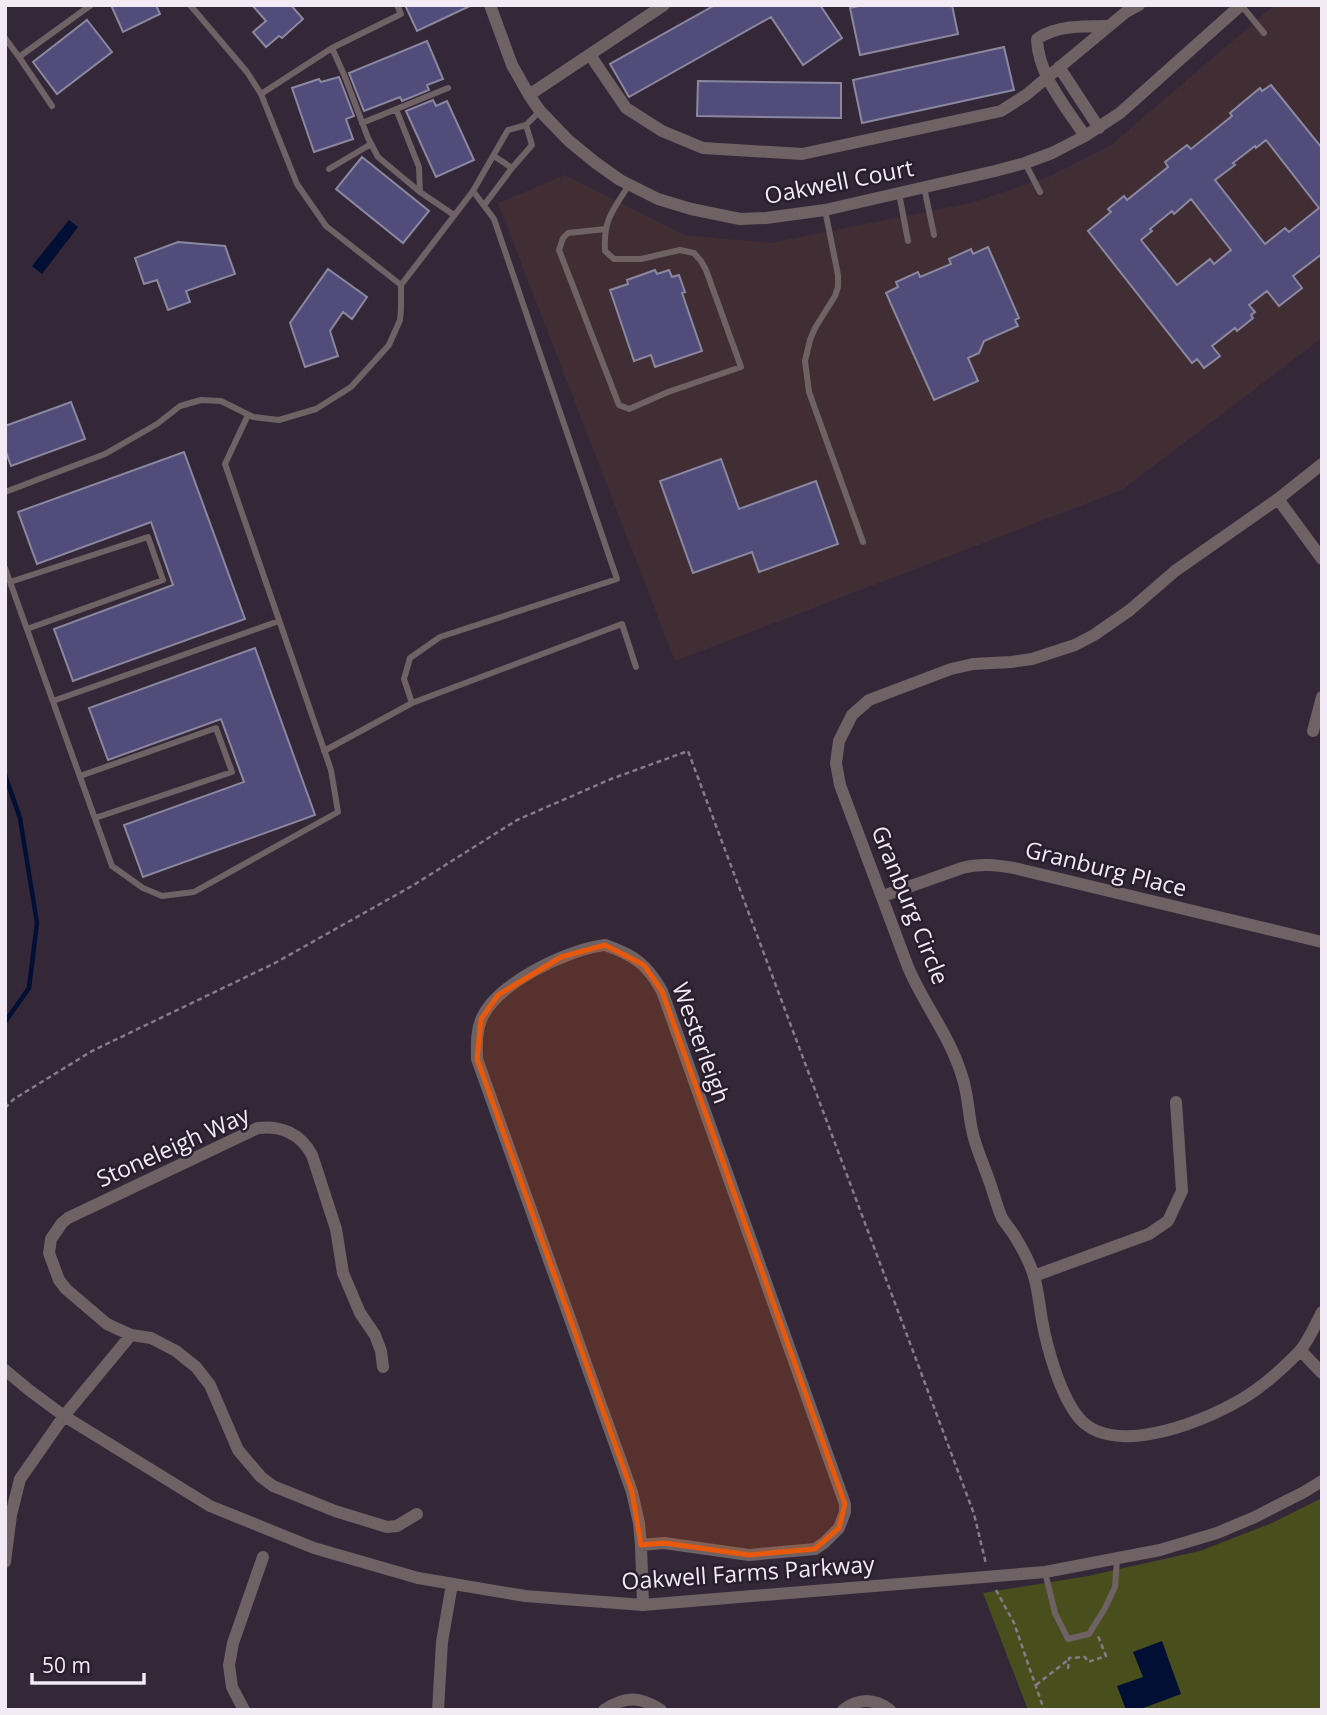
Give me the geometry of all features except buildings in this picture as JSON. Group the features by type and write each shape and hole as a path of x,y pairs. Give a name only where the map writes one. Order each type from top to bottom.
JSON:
{"street":[{"name":"Oakwell Court","path":"490,5 512,65 529,95 540,111 569,141 620,180 658,199 740,219 825,210 995,171 1052,152 1099,128 1120,113 1241,5"},
{"path":"529,95 664,5"},
{"path":"590,55 626,108 662,131 703,148 802,154 1001,111 1026,95 1126,12 1139,5"},
{"path":"1085,136 1047,77 1037,53 1037,38 1043,34 1083,26 1109,26"},
{"path":"1059,68 1099,128"},
{"name":"Granburg Circle","path":"1322,464 1278,499 1175,571 1113,624 1084,640 1032,659 973,664 951,669 869,700 852,715 839,741 836,763 840,785 917,987 947,1037 956,1058 968,1100 973,1136 1002,1218 1018,1241 1034,1276 1044,1329 1062,1388 1080,1420 1100,1433 1148,1436 1191,1424 1227,1408 1271,1378 1301,1351 1322,1312"},
{"path":"1278,499 1322,559"},
{"path":"1313,731 1322,697"},
{"name":"Granburg Place","path":"883,896 962,868 994,864 1322,943"},
{"name":"Westerleigh","path":"641,1545 664,1543 749,1555 815,1549 839,1528 845,1504 662,991 644,965 626,952 605,945 561,957 498,995 481,1019 477,1034 477,1059 632,1492 639,1523 643,1605"},
{"path":"1034,1276 1149,1234 1168,1221 1182,1191 1176,1102"},
{"name":"Stoneleigh Way","path":"131,1335 107,1324 59,1280 49,1253 55,1233 68,1218 258,1128 279,1128 299,1139 312,1155 336,1229 343,1272 360,1313 375,1335 383,1367"},
{"path":"5,1562 19,1479 64,1416 131,1335 151,1338 176,1351 196,1367 210,1385 238,1450 261,1477 273,1486 335,1511 387,1527 397,1526 417,1514"},
{"path":"1301,1351 1322,1373"},
{"name":"Oakwell Farms Parkway","path":"5,1370 64,1416 210,1506 314,1548 418,1577 525,1597 643,1605 1045,1572 1171,1547 1217,1533 1292,1499 1322,1481"},
{"path":"244,1710 232,1687 229,1665 233,1643 263,1557"},
{"path":"438,1710 442,1642 452,1584"},
{"path":"604,1710 616,1702 632,1699 649,1702 661,1710"},
{"path":"843,1710 862,1701 874,1701 890,1710"}],"lane":[{"path":"19,57 91,5"},
{"path":"190,5 247,72 261,94 298,184 326,226 401,285"},
{"path":"261,94 332,48 401,14 397,5"},
{"path":"1241,5 1264,33"},
{"path":"5,38 52,106"},
{"path":"332,48 378,157 454,215"},
{"path":"362,123 448,88"},
{"path":"396,109 419,167 420,191"},
{"path":"5,492 105,454 190,403 201,400 221,401 253,417 279,420 316,409 352,387 390,345 400,320 401,285 473,191 508,130 526,125 540,111"},
{"path":"485,204 532,145 526,125"},
{"path":"329,169 371,144"},
{"path":"494,156 512,168"},
{"path":"1025,163 1040,192"},
{"path":"606,229 568,233 559,250 619,405 629,409 668,392 741,367 706,270 694,253 680,250 641,259 614,259 605,251 604,234 606,229 611,214 629,185"},
{"path":"924,187 934,235"},
{"path":"412,703 404,679 410,658 440,637 617,579 494,219 473,191"},
{"path":"899,193 908,241"},
{"path":"825,210 838,287 815,328 805,361 809,392 863,542"},
{"path":"5,568 112,866 143,888 162,896 194,892 338,812 331,770 225,464 248,415"},
{"path":"10,582 148,537 163,580 27,629"},
{"path":"53,701 279,621"},
{"path":"324,751 412,703 622,624 636,667"},
{"path":"80,776 216,728 232,772 95,818"},
{"path":"1045,1572 1055,1613 1068,1639 1088,1634 1099,1618 1115,1587 1116,1559"}],"path":[{"path":"5,1108 14,1099 92,1051 275,964 412,886 517,820 611,779 688,751 974,1514 985,1560"},
{"path":"997,1592 1014,1623 1044,1710"},
{"path":"1036,1685 1069,1658 1082,1656 1088,1662 1106,1656 1097,1633"},
{"path":"1068,1660 1068,1669"}],"highlighted area":[{"path":"605,945 644,965 662,991 845,1504 839,1528 815,1549 749,1555 664,1543 641,1545 632,1492 477,1059 481,1019 498,995 561,957"}],"shaded area":[{"path":"1274,5 1322,5 1322,338 1122,490 675,661 498,203 565,175 685,235 771,243 971,203 1048,177 1111,145"}],"green space":[{"path":"1322,1498 1322,1710 1028,1710 983,1593 1088,1576 1200,1551 1272,1523"}],"water":[{"path":"69,220 78,227 42,274 32,266"},
{"path":"1162,1641 1181,1694 1138,1710 1126,1710 1117,1686 1143,1677 1133,1652"}],"waterway":[{"path":"5,775 20,818 37,923 29,988 5,1022"}]}
